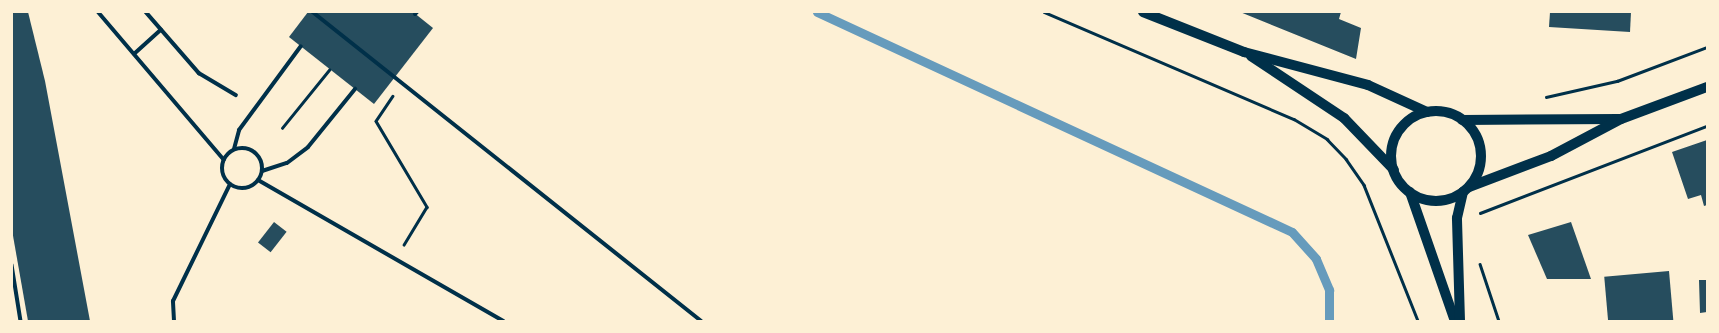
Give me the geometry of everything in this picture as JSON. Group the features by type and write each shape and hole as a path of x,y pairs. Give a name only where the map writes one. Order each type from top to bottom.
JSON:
{"main road":[{"path":"1143,12 1244,52 1368,85 1427,112 1446,113 1462,120 1472,129 1480,149 1477,174 1465,190 1457,218 1460,321"},
{"path":"1244,52 1344,118 1394,170 1410,192 1455,321"},
{"path":"1410,192 1436,201 1552,156 1621,119 1707,87"},
{"path":"1394,170 1392,148 1397,134 1413,118 1427,112"},
{"path":"1462,120 1621,119"}],"street":[{"path":"98,12 224,160 224,176 230,184 245,188 258,180 262,171 254,152 234,149"},
{"path":"146,12 199,73 236,95"},
{"path":"313,12 402,85 701,321"},
{"path":"134,54 161,30"},
{"path":"224,160 234,149 238,130 301,46"},
{"path":"262,171 287,163 308,147 354,89"},
{"path":"258,180 503,321"},
{"path":"174,321 172,301 230,184"},
{"path":"12,265 21,321"}],"path":[{"path":"1044,12 1294,119 1327,140 1346,159 1364,185 1418,321"},
{"path":"1543,98 1617,81 1707,47"},
{"path":"282,128 329,70"},
{"path":"396,259 427,207 376,121 402,85"},
{"path":"1475,217 1483,210 1707,126"},
{"path":"1477,256 1499,321"}],"building":[{"path":"12,12 28,12 45,81 90,321 28,321 12,230"},
{"path":"308,12 413,12 433,28 374,104 289,37"},
{"path":"1240,12 1341,12 1339,19 1361,28 1356,59"},
{"path":"1550,12 1631,12 1630,32 1549,27"},
{"path":"1707,140 1707,205 1704,206 1701,195 1688,199 1672,152"},
{"path":"274,222 287,232 271,252 258,242"},
{"path":"1571,222 1591,279 1547,279 1528,235"},
{"path":"1669,271 1673,321 1608,321 1604,277"},
{"path":"1699,280 1707,280 1707,312 1700,313"}],"waterway":[{"path":"817,12 1292,232 1316,259 1329,290 1329,321"}]}
